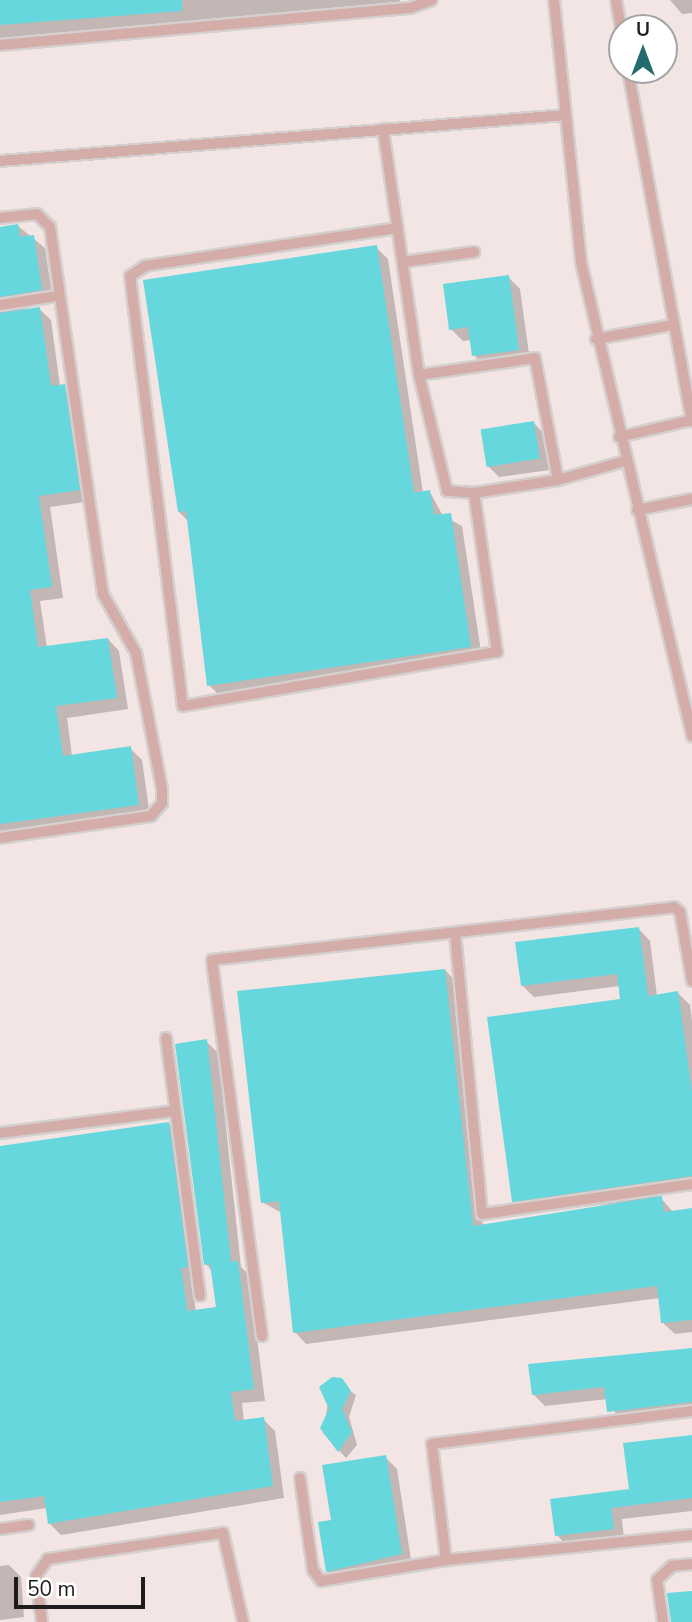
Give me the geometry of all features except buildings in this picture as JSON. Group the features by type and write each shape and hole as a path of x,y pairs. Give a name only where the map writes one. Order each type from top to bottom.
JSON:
{"lane":[{"path":"0,45 410,8 432,0"},
{"path":"554,0 565,115 596,339 692,736"},
{"path":"619,436 692,421 671,325 630,84"},
{"path":"0,161 565,115"},
{"path":"383,129 419,375 441,482 457,494 474,493 558,480 625,461"},
{"path":"0,218 37,214 46,219 103,594 136,653 162,803 151,816 0,838"},
{"path":"398,228 145,266 130,276 183,706 497,652 474,493"},
{"path":"404,262 474,252"},
{"path":"0,305 58,296"},
{"path":"596,339 671,325"},
{"path":"419,375 535,358 558,480"},
{"path":"637,510 692,499"},
{"path":"262,1336 212,960 674,907 680,912 692,981"},
{"path":"455,933 482,1214 692,1184"},
{"path":"166,1038 200,1296"},
{"path":"0,1133 174,1111"},
{"path":"446,1560 432,1444 692,1411"},
{"path":"300,1478 313,1570 321,1581 446,1560 692,1535"},
{"path":"0,1529 29,1525"},
{"path":"42,1622 36,1576 48,1559 223,1533 240,1622"},
{"path":"663,1622 657,1580 672,1566 692,1564"}],"shaded area":[{"path":"0,0 692,0 692,1622 0,1622"}]}
